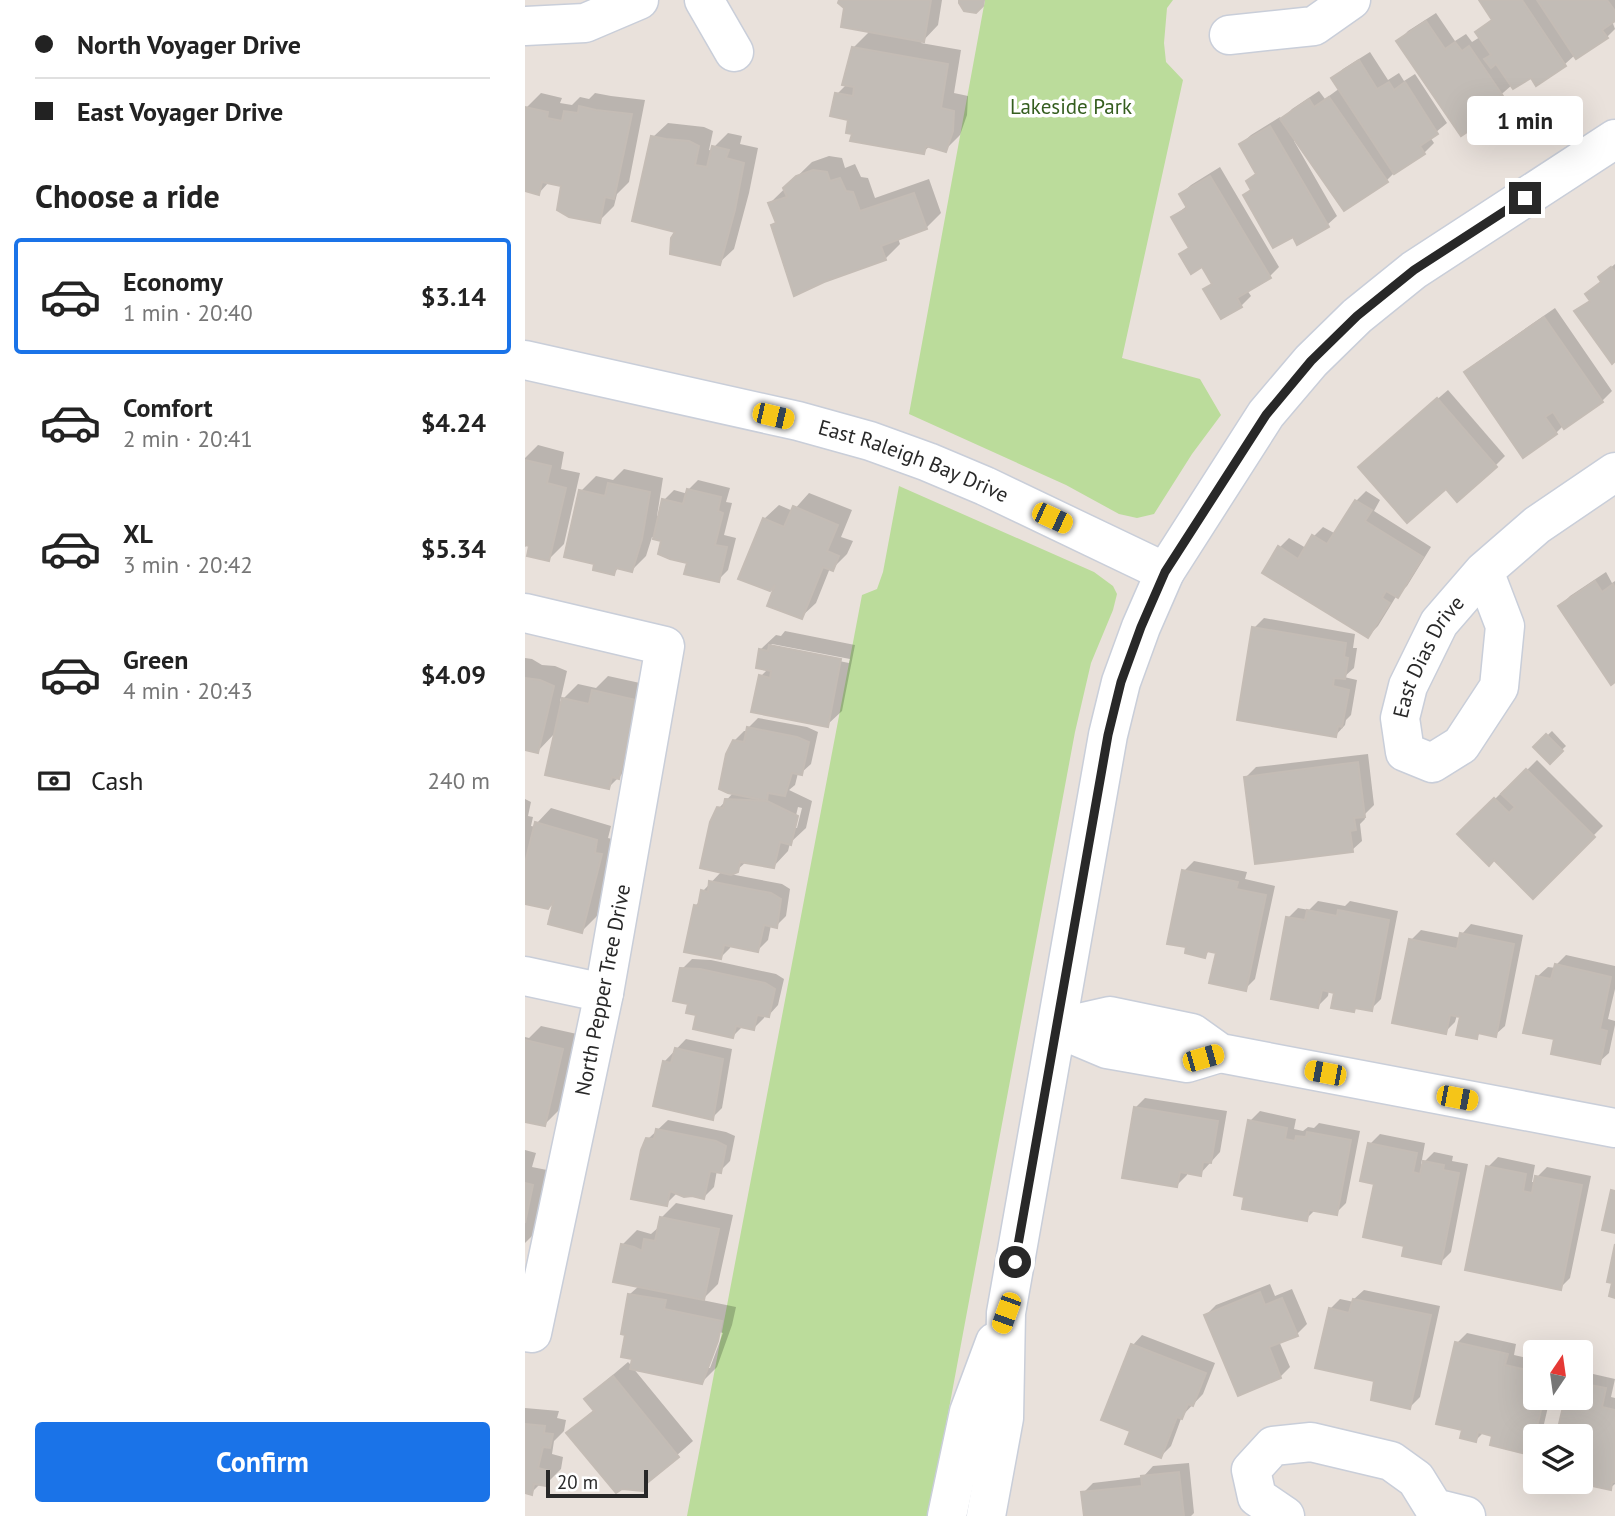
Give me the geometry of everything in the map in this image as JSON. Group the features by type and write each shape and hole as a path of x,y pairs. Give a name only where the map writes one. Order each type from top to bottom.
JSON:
{"street":[{"path":"525,26 585,23 639,0"},
{"path":"704,0 734,52"},
{"path":"1229,35 1314,26 1351,0"},
{"path":"986,1516 1004,1418 1006,1313 1108,735 1121,682 1165,572 1266,415 1311,361 1357,316 1414,270 1615,139"},
{"name":"East Raleigh Bay Drive","path":"525,360 798,421 870,441 985,486 1165,572"},
{"path":"1484,571 1537,525 1612,481"},
{"name":"North Pepper Tree Drive","path":"525,613 665,646 604,993 528,1332"},
{"path":"525,976 604,993"},
{"path":"1057,1028 1111,1016 1192,1033 1220,1053 1615,1128"},
{"path":"947,1516 969,1412 1006,1313"},
{"path":"1285,1516 1257,1497 1251,1470 1273,1446 1311,1443 1391,1461 1416,1479 1442,1513"}],"green space":[{"name":"Lakeside Park","path":"985,0 1173,0 1167,8 1164,43 1166,62 1183,80 1122,358 1200,379 1221,415 1192,454 1154,514 1137,518 1119,514 1066,485 909,414"},
{"path":"899,486 1094,572 1113,586 1117,594 1091,663 1075,732 929,1516 687,1516 862,595 877,589 883,572"}],"building":[{"path":"839,0 931,0 924,42 841,27 844,8 838,3"},
{"path":"959,0 984,0 983,6 976,13 964,11"},
{"path":"1479,0 1522,0 1566,66 1536,86 1531,78 1513,89 1496,64 1491,68 1484,59 1491,55 1475,32 1492,20"},
{"path":"1537,0 1607,0 1615,11 1615,21 1602,30 1608,38 1576,59"},
{"path":"1426,21 1445,49 1455,42 1462,51 1469,46 1503,96 1486,109 1491,116 1461,136 1396,41"},
{"path":"852,47 948,64 941,108 954,111 953,131 946,152 926,146 924,154 850,141 852,134 846,133 848,120 830,116 835,93 853,96 854,87 842,85"},
{"path":"1359,60 1377,89 1389,82 1394,90 1405,82 1438,134 1420,146 1425,154 1394,174 1331,78"},
{"path":"1329,97 1388,182 1344,211 1280,119 1309,99 1314,107"},
{"path":"579,106 632,114 614,199 605,197 600,223 569,217 557,210 561,186 542,182 539,195 525,191 525,107 548,112 547,118 562,121 564,111 578,113"},
{"path":"1270,126 1329,227 1297,245 1293,237 1273,248 1243,195 1251,190 1246,181 1256,174 1239,144"},
{"path":"651,136 689,141 699,146 695,165 707,167 712,146 729,150 726,158 744,163 720,265 670,254 671,238 675,232 632,221"},
{"path":"813,170 827,172 830,181 840,178 846,191 853,192 860,211 914,193 927,229 881,246 886,260 824,282 794,296 771,225 776,223 768,203 787,197 783,188 796,176"},
{"path":"1210,176 1271,278 1237,298 1242,307 1221,319 1203,289 1212,284 1202,267 1191,274 1179,254 1189,248 1171,217 1187,208 1179,194"},
{"path":"1611,267 1615,272 1615,361 1612,364 1574,311 1590,301 1585,294 1601,282 1598,277"},
{"path":"1544,317 1603,402 1564,429 1553,412 1545,417 1557,434 1523,458 1464,372"},
{"path":"1437,398 1497,467 1457,502 1446,489 1407,523 1358,467"},
{"path":"525,460 551,466 547,483 566,488 549,561 527,556 529,546 525,545"},
{"path":"608,483 650,492 642,539 632,572 616,568 614,575 593,570 594,564 564,557 579,490 605,496"},
{"path":"687,489 721,497 718,511 723,513 715,545 727,547 719,582 684,574 687,563 658,554 661,541 653,539 662,499 683,504"},
{"path":"1355,500 1372,510 1365,521 1423,557 1398,598 1386,591 1382,598 1390,603 1368,638 1262,573 1278,546 1298,559 1312,535 1327,544"},
{"path":"793,506 838,525 827,551 839,556 833,571 823,567 802,619 767,606 775,585 770,591 738,579 763,518 784,527"},
{"path":"1595,581 1602,592 1613,584 1615,588 1615,682 1611,685 1558,606"},
{"path":"1252,627 1346,643 1344,657 1348,658 1345,679 1334,678 1333,686 1349,690 1342,727 1338,726 1336,737 1237,720"},
{"path":"769,645 841,659 828,727 751,712 759,675 770,678 771,671 756,668 759,649 768,651"},
{"path":"525,678 554,686 538,753 525,750"},
{"path":"592,690 636,700 619,779 612,777 609,789 545,775 562,698 589,704"},
{"path":"747,727 809,742 802,775 792,773 785,796 768,793 767,801 719,789 726,754 733,740 744,742"},
{"path":"1546,734 1563,751 1550,764 1533,747"},
{"path":"1358,762 1365,817 1354,818 1356,830 1350,831 1353,852 1255,864 1244,777"},
{"path":"1526,769 1595,837 1533,899 1494,860 1489,866 1457,834 1494,798 1509,813 1515,807 1501,794"},
{"path":"725,799 767,801 798,816 791,845 780,842 774,868 740,862 738,872 731,875 700,868 710,822 717,807 723,808"},
{"path":"535,822 597,840 595,853 602,854 582,933 548,924 554,900 548,909 525,904 525,863"},
{"path":"1182,870 1238,882 1236,889 1266,895 1246,991 1209,983 1216,953 1207,951 1205,958 1185,953 1186,947 1167,944"},
{"path":"709,881 771,893 781,899 777,928 764,925 758,952 724,945 721,959 684,952 694,905 698,906 701,890 708,892"},
{"path":"1307,910 1337,916 1338,910 1389,920 1372,1011 1355,1008 1354,1012 1331,1008 1334,993 1322,990 1318,1008 1271,999 1286,917 1305,920"},
{"path":"1460,933 1514,944 1496,1037 1478,1033 1477,1039 1456,1035 1460,1017 1450,1015 1446,1034 1392,1023 1409,939 1457,949"},
{"path":"1555,964 1611,977 1600,1029 1607,1031 1600,1064 1551,1054 1554,1039 1523,1033 1536,976 1551,979"},
{"path":"680,968 700,969 765,983 775,989 769,1017 757,1015 754,1030 736,1026 733,1038 693,1029 696,1015 686,1013 688,1004 673,1001"},
{"path":"525,1040 563,1049 545,1126 525,1122"},
{"path":"675,1048 723,1059 713,1120 653,1106 663,1061 671,1063"},
{"path":"1134,1107 1218,1121 1211,1163 1203,1162 1201,1176 1180,1172 1177,1187 1122,1178"},
{"path":"1248,1120 1287,1128 1285,1139 1295,1141 1296,1136 1306,1137 1307,1132 1351,1140 1337,1215 1309,1210 1307,1221 1242,1209 1244,1197 1234,1195"},
{"path":"656,1129 716,1141 726,1146 721,1173 710,1171 704,1199 684,1197 670,1191 667,1206 631,1199 641,1150 646,1138 654,1139"},
{"path":"1368,1143 1417,1153 1413,1172 1420,1174 1423,1161 1444,1165 1443,1170 1459,1173 1441,1264 1402,1256 1404,1246 1363,1237 1374,1184 1360,1181"},
{"path":"1486,1166 1526,1174 1523,1191 1532,1193 1535,1176 1582,1185 1561,1290 1465,1270"},
{"path":"525,1183 533,1185 525,1223"},
{"path":"1611,1190 1615,1191 1615,1233 1602,1230"},
{"path":"660,1217 719,1229 704,1300 613,1282 621,1244 642,1251 644,1239 655,1241"},
{"path":"1615,1244 1615,1298 1609,1296 1612,1283 1607,1282"},
{"path":"1260,1292 1265,1305 1282,1298 1298,1336 1269,1347 1281,1378 1238,1396 1204,1315"},
{"path":"628,1294 666,1300 664,1309 722,1321 718,1341 702,1384 630,1369 632,1359 621,1357 625,1335 621,1334"},
{"path":"1353,1299 1431,1315 1410,1409 1371,1400 1374,1381 1315,1368 1329,1308 1349,1313"},
{"path":"1455,1342 1508,1354 1505,1365 1523,1369 1523,1410 1541,1410 1538,1424 1523,1424 1523,1453 1490,1445 1492,1436 1478,1432 1476,1442 1460,1438 1462,1430 1436,1424"},
{"path":"1131,1344 1206,1373 1193,1406 1188,1404 1182,1419 1177,1417 1161,1458 1125,1444 1130,1431 1101,1420"},
{"path":"613,1376 679,1457 647,1483 643,1491 622,1489 616,1493 566,1433 594,1411 584,1399"},
{"path":"1593,1386 1606,1388 1602,1407 1615,1410 1615,1482 1612,1482 1611,1490 1593,1486 1593,1424 1559,1424 1562,1410 1593,1410"},
{"path":"525,1424 545,1426 544,1433 553,1434 550,1448 543,1447 538,1468 550,1471 547,1486 534,1484 532,1495 525,1493"},
{"path":"1179,1472 1184,1516 1084,1516 1081,1492 1142,1486 1141,1476"}],"route":[{"path":"1015,1262 1108,735 1121,682 1165,572 1266,415 1311,361 1357,316 1414,270 1525,198"}]}
